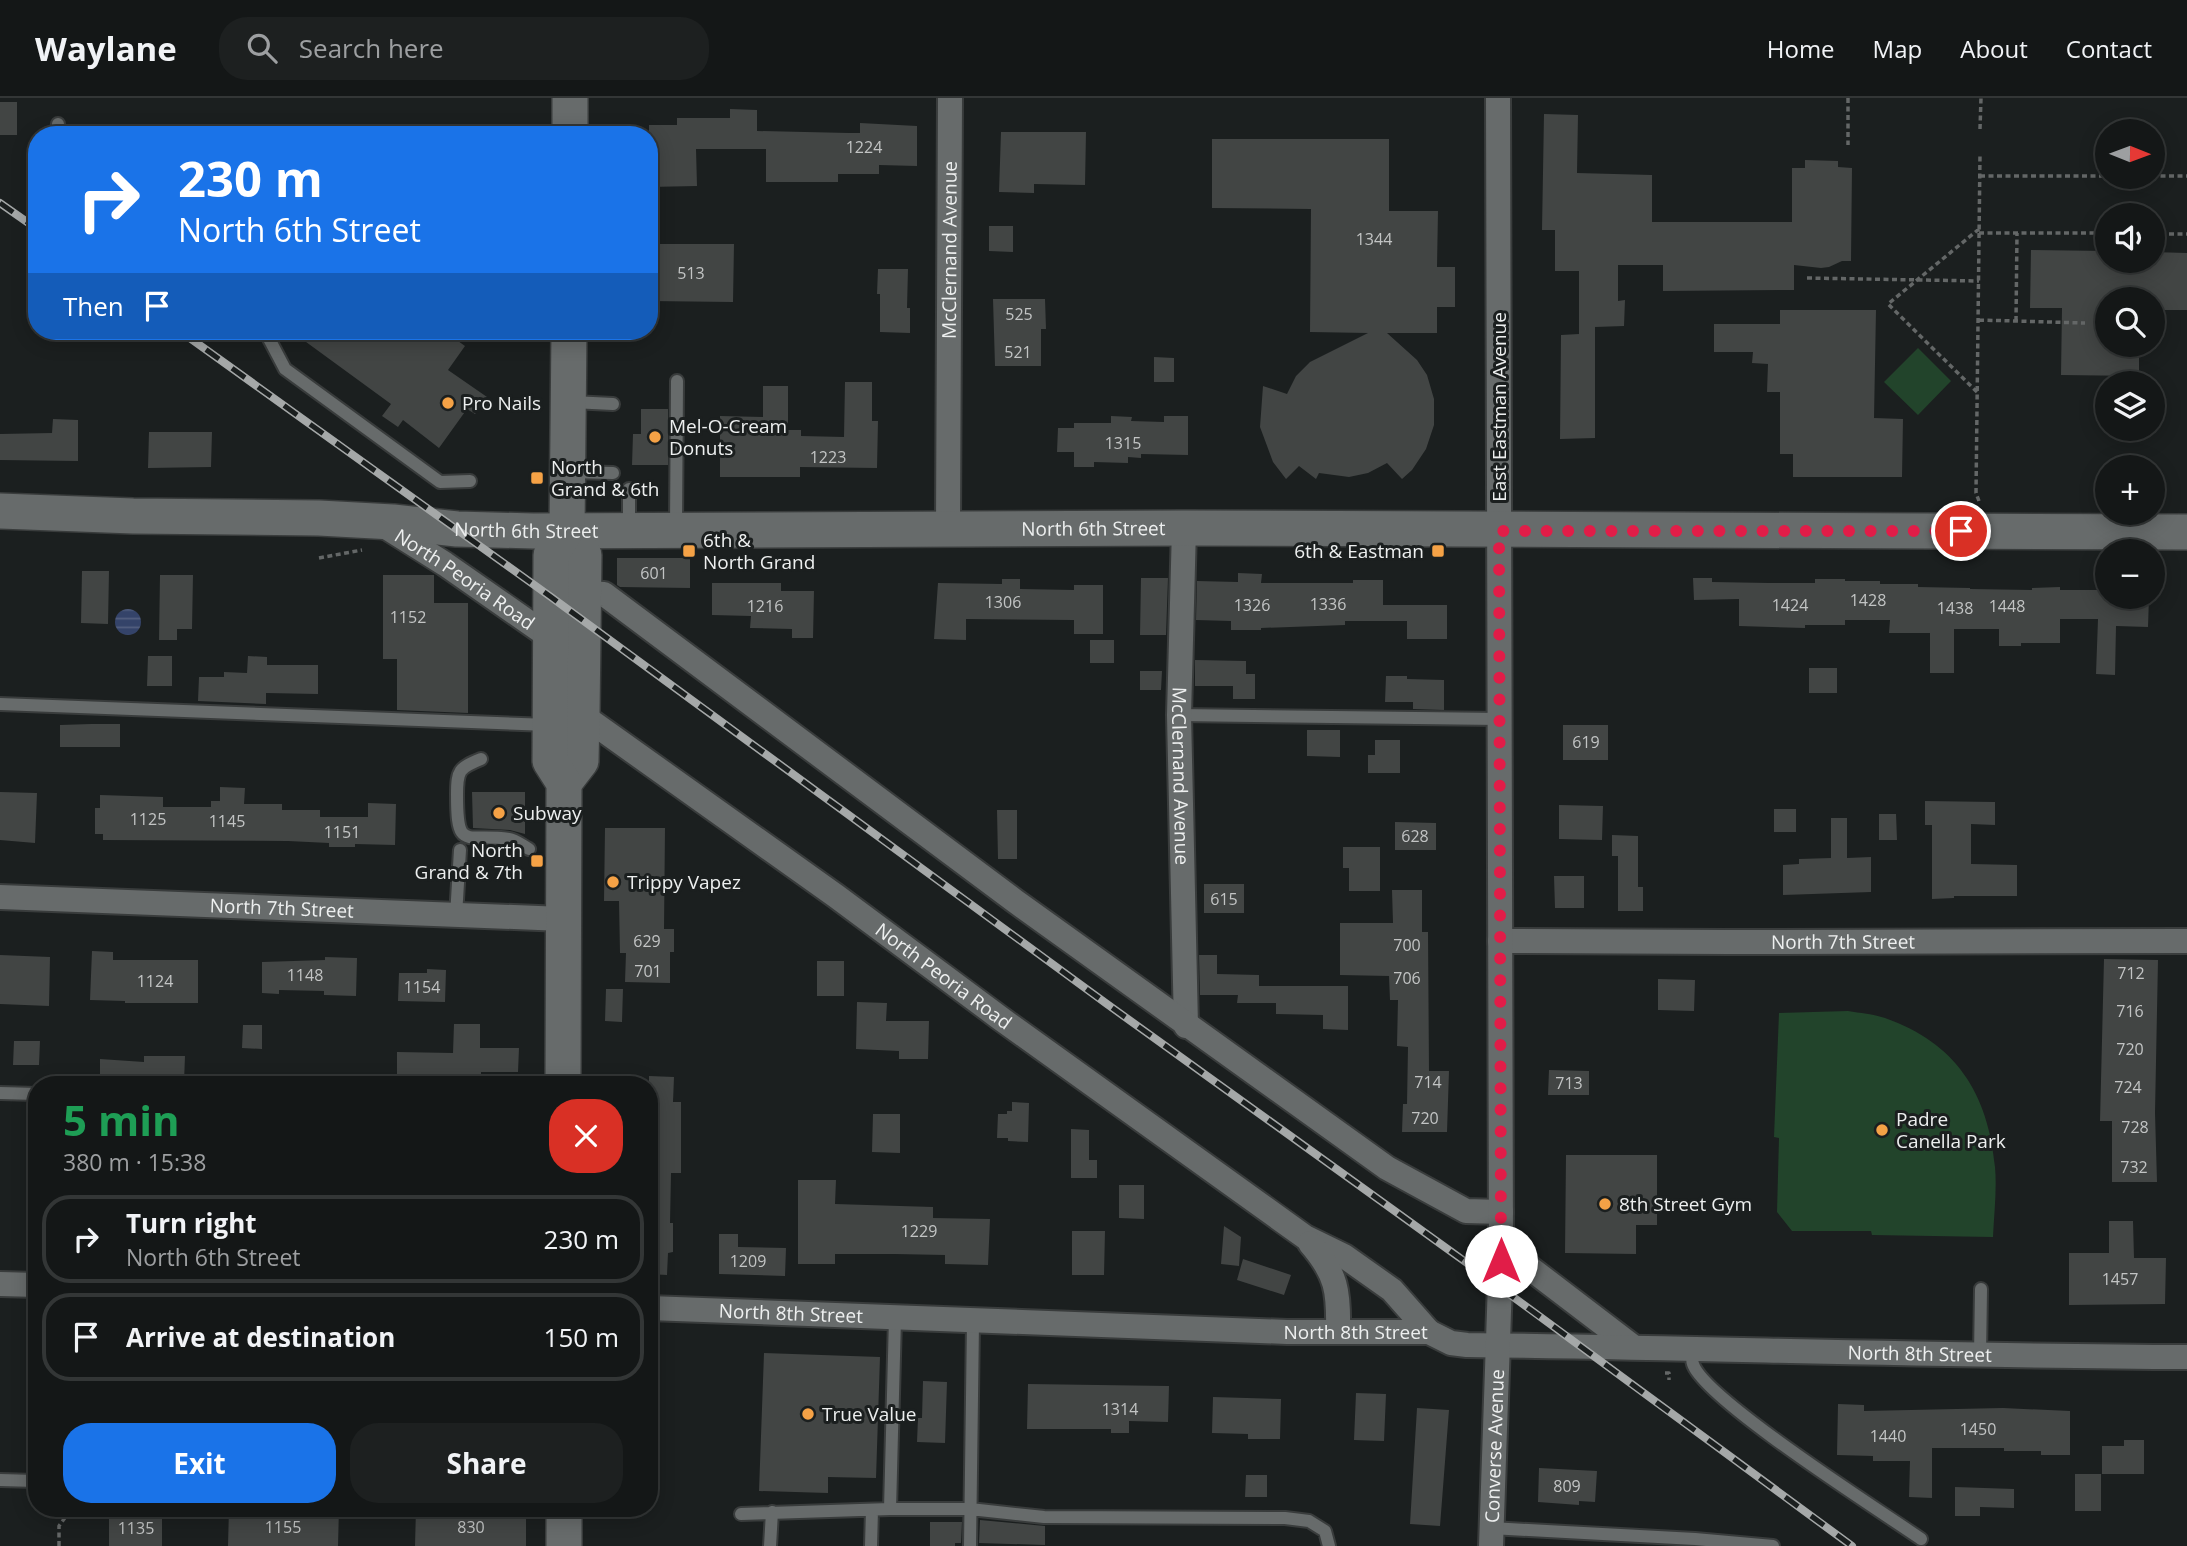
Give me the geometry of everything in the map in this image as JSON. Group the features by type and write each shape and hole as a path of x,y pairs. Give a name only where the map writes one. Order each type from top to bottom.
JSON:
{"main road":[{"path":"570,98 570,126"},
{"path":"563,1076 564,783 550,761 551,555 567,529 569,340"},
{"name":"North 6th Street","path":"0,511 374,535 457,529 676,531 948,528 2187,532"},
{"path":"564,783 581,761 584,555 567,529"},
{"path":"564,1517 564,1546"}],"street":[{"name":"McClernand Avenue","path":"948,528 950,98"},
{"name":"East Eastman Avenue","path":"1498,98 1501,1212 1499,1346"},
{"name":"McClernand Avenue","path":"1184,528 1179,715 1186,1026"},
{"name":"North Peoria Road","path":"374,535 445,564 551,638"},
{"path":"583,593 604,594 1015,901 1387,1168 1466,1211 1501,1212"},
{"name":"North Peoria Road","path":"582,715 1305,1237 1344,1256 1392,1290 1429,1332"},
{"name":"North 7th Street","path":"0,897 563,919"},
{"name":"North 7th Street","path":"1500,941 2187,940"},
{"name":"North Peoria Road","path":"1305,1237 1327,1263 1338,1293 1338,1332"},
{"path":"1501,1261 1522,1262 1632,1346"},
{"path":"0,1284 28,1285"},
{"name":"North 8th Street","path":"658,1308 973,1322 1429,1332 1451,1343 1499,1346 1632,1346 1980,1356 2187,1357"},
{"name":"Converse Avenue","path":"1491,1537 1499,1346"}],"lane":[{"path":"270,340 285,369 440,482 470,481"},
{"path":"676,531 677,381"},
{"path":"568,402 613,404"},
{"path":"568,472 612,472"},
{"path":"629,489 629,530"},
{"path":"0,704 550,725"},
{"path":"1179,715 1500,719"},
{"path":"481,759 463,767 457,775 457,825 460,832 472,839 512,839 529,849"},
{"path":"456,916 460,849"},
{"path":"0,1093 28,1094"},
{"path":"1980,1289 1980,1356"},
{"path":"890,1509 895,1318"},
{"path":"970,1546 973,1322"},
{"path":"1693,1348 1692,1363 1708,1384 1734,1407 1921,1539"},
{"path":"0,1479 28,1481"},
{"path":"741,1514 971,1509 1044,1517 1297,1520 1309,1521 1325,1531 1329,1546"},
{"path":"872,1510 872,1546"},
{"path":"770,1546 772,1512"},
{"path":"1491,1537 1695,1539 1773,1546"}],"path":[{"path":"1848,98 1848,145"},
{"path":"1980,129 1981,98"},
{"path":"1979,501 1976,493 1980,155"},
{"path":"1980,176 2095,176"},
{"path":"2165,176 2187,176"},
{"path":"1978,393 1888,304 1979,231 2095,233"},
{"path":"2016,321 2017,233"},
{"path":"2165,233 2187,234"},
{"path":"1807,278 1979,281"},
{"path":"1979,320 2085,323"},
{"path":"319,558 374,535"},
{"path":"59,1546 59,1526 66,1517"}],"green space":[{"path":"1918,348 1951,381 1918,415 1884,382"},
{"name":"Padre Canella Park","path":"1848,1011 1880,1017 1910,1029 1931,1041 1964,1074 1985,1116 1991,1140 1996,1176 1993,1237 1872,1235 1871,1231 1792,1231 1777,1212 1779,1138 1774,1137 1779,1013"}],"water":[{"path":"128,609 137,613 141,622 137,631 128,635 119,631 115,622 119,613"}],"building":[{"path":"0,102 17,102 17,135 0,135"},
{"path":"730,109 757,110 757,131 860,133 860,123 917,126 917,166 879,165 879,174 838,174 838,182 766,182 766,149 696,149 697,186 658,187 658,126 649,125 677,125 677,118 730,118"},
{"path":"1544,114 1578,115 1577,173 1652,175 1652,222 1792,222 1792,168 1805,168 1805,160 1838,161 1838,167 1852,168 1851,261 1821,268 1794,265 1794,290 1663,291 1663,265 1618,265 1618,301 1625,300 1624,326 1595,327 1595,438 1560,439 1561,335 1579,334 1579,271 1555,271 1555,230 1542,230"},
{"path":"1001,132 1086,132 1085,185 1034,184 1034,193 999,192"},
{"path":"1212,139 1389,139 1389,211 1438,211 1437,267 1455,267 1455,307 1437,307 1437,333 1387,333 1417,360 1427,375 1434,399 1434,425 1426,449 1412,470 1402,479 1387,463 1368,473 1349,477 1319,473 1316,479 1299,466 1286,479 1273,462 1260,427 1263,386 1287,394 1296,376 1310,362 1368,333 1310,332 1311,209 1212,208"},
{"path":"989,226 1013,226 1013,252 989,251"},
{"path":"658,244 734,244 733,302 658,301"},
{"path":"2031,250 2095,251 2095,273 2165,273 2165,252 2187,253 2187,310 2165,310 2165,287 2095,287 2095,357 2139,357 2139,371 2095,371 2095,375 2061,375 2062,308 2030,308"},
{"path":"878,269 908,269 907,308 910,308 910,333 880,332"},
{"path":"993,299 1045,299 1046,329 1041,329 1041,366 995,366"},
{"path":"1780,310 1876,310 1874,418 1903,419 1902,477 1793,477 1793,454 1780,454 1780,392 1767,392 1768,364 1752,363 1753,352 1714,352 1714,324 1780,324"},
{"path":"303,340 457,340 465,346 448,370 487,397 475,414 467,409 439,448 403,420 398,427 382,416 391,404"},
{"path":"1154,357 1174,358 1174,382 1154,382"},
{"path":"845,382 872,382 872,421 878,421 877,468 800,467 800,477 720,477 720,416 763,417 763,386 788,386 788,430 801,430 801,436 844,437"},
{"path":"641,409 668,409 668,465 632,465 633,434 641,434"},
{"path":"1111,416 1132,417 1131,421 1164,422 1164,416 1188,416 1188,455 1141,454 1141,458 1128,457 1128,463 1094,462 1094,467 1074,467 1074,452 1057,452 1058,428 1074,428 1074,423 1111,423"},
{"path":"53,419 78,420 78,461 0,460 0,434 52,433"},
{"path":"149,432 212,432 211,467 148,468"},
{"path":"617,558 690,558 690,588 620,587 617,585"},
{"path":"82,571 109,571 108,624 81,623"},
{"path":"1238,573 1262,574 1261,583 1353,583 1353,580 1383,580 1383,605 1447,605 1447,639 1407,639 1407,621 1345,621 1345,625 1231,630 1231,621 1196,620 1197,581 1238,582"},
{"path":"160,575 193,575 192,629 177,629 177,640 159,640"},
{"path":"383,575 434,575 434,603 468,603 468,713 397,710 397,659 383,659"},
{"path":"1141,578 1168,578 1166,635 1140,635"},
{"path":"1693,578 1712,578 1712,582 1815,583 1815,579 1845,579 1880,581 1880,584 1918,584 1918,587 1970,589 2032,590 2060,587 2060,590 2095,590 2095,609 2149,609 2148,627 2116,626 2115,675 2096,674 2098,619 2060,619 2060,643 2021,643 2021,646 1999,646 1999,629 1954,629 1954,673 1930,673 1930,633 1889,633 1890,620 1845,620 1845,625 1805,625 1805,628 1739,626 1739,599 1694,600"},
{"path":"1002,579 1020,579 1020,589 1074,590 1074,585 1103,585 1103,634 1074,634 1074,620 966,619 966,640 934,639 938,583 1002,584"},
{"path":"712,583 781,583 781,591 814,591 813,638 792,638 792,629 750,628 751,616 712,615"},
{"path":"1090,640 1114,640 1114,663 1090,663"},
{"path":"148,656 172,656 172,686 147,686"},
{"path":"248,656 267,657 267,665 318,665 318,694 266,693 266,704 198,701 199,677 224,677 224,672 247,673"},
{"path":"1195,660 1246,661 1246,674 1255,674 1255,699 1233,699 1233,686 1195,686"},
{"path":"1809,668 1837,668 1837,693 1809,693"},
{"path":"1140,671 1162,671 1161,690 1140,690"},
{"path":"1386,676 1444,680 1444,710 1413,709 1413,702 1385,702"},
{"path":"120,724 120,747 60,747 60,725"},
{"path":"1563,725 1608,725 1608,760 1563,760"},
{"path":"1307,730 1340,730 1340,757 1307,756"},
{"path":"1375,740 1400,740 1400,773 1368,773 1368,755 1375,755"},
{"path":"220,787 245,788 244,804 282,804 282,810 320,810 320,817 368,817 368,803 396,804 395,845 355,844 355,847 329,847 329,843 288,841 103,840 103,834 95,834 95,808 100,808 100,795 163,797 163,807 211,807 211,801 220,801"},
{"path":"0,792 37,793 35,843 0,840"},
{"path":"472,792 525,792 525,834 510,830 473,828"},
{"path":"1925,801 1995,802 1995,825 1971,824 1971,864 2017,865 2017,896 1954,896 1932,899 1932,825 1925,825"},
{"path":"1559,805 1603,806 1602,840 1559,839"},
{"path":"1774,809 1796,809 1796,832 1774,832"},
{"path":"997,810 1017,810 1017,859 998,859"},
{"path":"1879,814 1896,814 1897,840 1879,840"},
{"path":"1831,818 1847,818 1847,858 1871,857 1871,892 1783,895 1783,865 1799,864 1799,859 1831,858"},
{"path":"1395,822 1436,823 1436,850 1395,850"},
{"path":"605,828 665,828 664,929 674,929 674,952 670,952 670,983 625,982 626,953 620,953 619,901 604,901"},
{"path":"1612,835 1638,836 1638,887 1643,887 1643,911 1618,911 1618,856 1612,856"},
{"path":"1343,847 1380,847 1380,891 1349,891 1349,868 1343,868"},
{"path":"1554,876 1584,876 1584,908 1555,908"},
{"path":"1204,884 1244,884 1244,913 1204,913"},
{"path":"1392,890 1422,890 1422,932 1428,932 1429,1071 1449,1071 1447,1132 1402,1132 1403,1104 1407,1104 1408,1047 1397,1046 1398,1000 1390,1000 1389,976 1340,975 1340,923 1393,923"},
{"path":"92,951 113,952 113,960 198,960 198,1003 90,1000"},
{"path":"0,955 50,957 49,1006 0,1004"},
{"path":"1199,955 1217,955 1217,974 1259,975 1259,986 1348,986 1348,1030 1323,1029 1323,1015 1276,1014 1276,1003 1237,1003 1238,995 1200,995"},
{"path":"325,957 357,958 356,996 324,995 324,991 279,990 279,994 262,993 262,962 325,960"},
{"path":"2104,959 2158,960 2155,1113 2157,1182 2112,1182 2112,1121 2100,1121"},
{"path":"817,961 844,961 844,996 817,996"},
{"path":"427,969 446,970 445,1002 398,1001 399,973 427,973"},
{"path":"1658,979 1695,980 1694,1011 1658,1010"},
{"path":"606,989 623,989 622,1022 605,1021"},
{"path":"857,1002 887,1003 886,1021 929,1021 928,1059 899,1059 899,1051 856,1049"},
{"path":"454,1024 480,1024 480,1048 519,1048 518,1072 481,1072 481,1076 397,1076 397,1052 453,1053"},
{"path":"243,1025 262,1025 262,1049 242,1048"},
{"path":"14,1041 40,1041 39,1065 13,1065"},
{"path":"144,1056 185,1056 184,1076 100,1076 100,1059 144,1062"},
{"path":"1549,1070 1589,1071 1589,1095 1548,1095"},
{"path":"658,1076 674,1077 673,1102 681,1102 681,1173 671,1173 670,1223 673,1223 673,1252 668,1253 667,1275 658,1274"},
{"path":"1012,1102 1029,1103 1028,1142 997,1138 998,1114 1012,1111"},
{"path":"873,1114 900,1114 900,1153 872,1152"},
{"path":"1071,1129 1089,1130 1089,1160 1097,1160 1097,1178 1071,1178"},
{"path":"1566,1155 1657,1155 1657,1225 1636,1225 1636,1254 1565,1253"},
{"path":"798,1180 836,1180 835,1204 933,1207 933,1218 990,1219 988,1265 945,1264 945,1255 895,1254 835,1254 835,1264 798,1264"},
{"path":"1119,1185 1144,1185 1144,1219 1119,1218"},
{"path":"2109,1221 2133,1221 2134,1258 2166,1258 2165,1304 2069,1305 2069,1253 2109,1253"},
{"path":"1224,1226 1241,1237 1239,1266 1221,1264"},
{"path":"1072,1231 1105,1231 1104,1275 1072,1275"},
{"path":"719,1234 738,1234 738,1247 786,1248 785,1276 719,1274"},
{"path":"1243,1259 1291,1275 1284,1295 1237,1280"},
{"path":"764,1353 880,1357 876,1478 828,1477 828,1493 759,1491"},
{"path":"923,1381 947,1382 945,1443 917,1442 918,1418 922,1418"},
{"path":"1028,1384 1169,1386 1168,1422 1129,1421 1129,1433 1111,1433 1111,1429 1027,1429"},
{"path":"1356,1393 1386,1394 1384,1441 1354,1440"},
{"path":"1213,1397 1281,1399 1280,1439 1248,1439 1248,1434 1212,1433"},
{"path":"1838,1404 1864,1405 1864,1411 2003,1408 2070,1411 2070,1455 2041,1455 2041,1451 2004,1451 2004,1448 1932,1448 1932,1498 1909,1497 1910,1461 1873,1461 1873,1456 1837,1455"},
{"path":"1417,1408 1449,1410 1440,1526 1410,1524"},
{"path":"2124,1440 2144,1440 2144,1474 2102,1474 2102,1446 2124,1446"},
{"path":"1539,1468 1597,1471 1595,1502 1579,1501 1579,1505 1538,1502"},
{"path":"2075,1474 2101,1474 2101,1511 2075,1511"},
{"path":"1246,1475 1267,1475 1267,1497 1245,1497"},
{"path":"1955,1487 2014,1489 2014,1508 1980,1507 1980,1516 1955,1516"},
{"path":"109,1517 162,1517 162,1546 109,1546"},
{"path":"229,1517 339,1517 338,1546 228,1546"},
{"path":"416,1517 526,1517 526,1546 415,1546"},
{"path":"980,1520 1045,1526 1045,1545 979,1543"},
{"path":"930,1522 962,1522 961,1543 955,1543 955,1546 930,1546"}],"railway":[{"path":"0,203 28,223"},
{"path":"193,340 551,597 1852,1546"}],"place":[{"name":"Pro Nails","path":"448,403"},
{"name":"Mel-O-Cream Donuts","path":"655,437"},
{"name":"North Grand & 6th","path":"537,478"},
{"name":"6th & North Grand","path":"689,551"},
{"name":"6th & Eastman","path":"1438,551"},
{"name":"Subway","path":"499,813"},
{"name":"North Grand & 7th","path":"537,861"},
{"name":"Trippy Vapez","path":"613,882"},
{"name":"Padre Canella Park","path":"1882,1130"},
{"name":"8th Street Gym","path":"1605,1204"},
{"name":"True Value","path":"808,1414"}],"route":[{"path":"1501,1261 1499,531 1961,531"}]}
